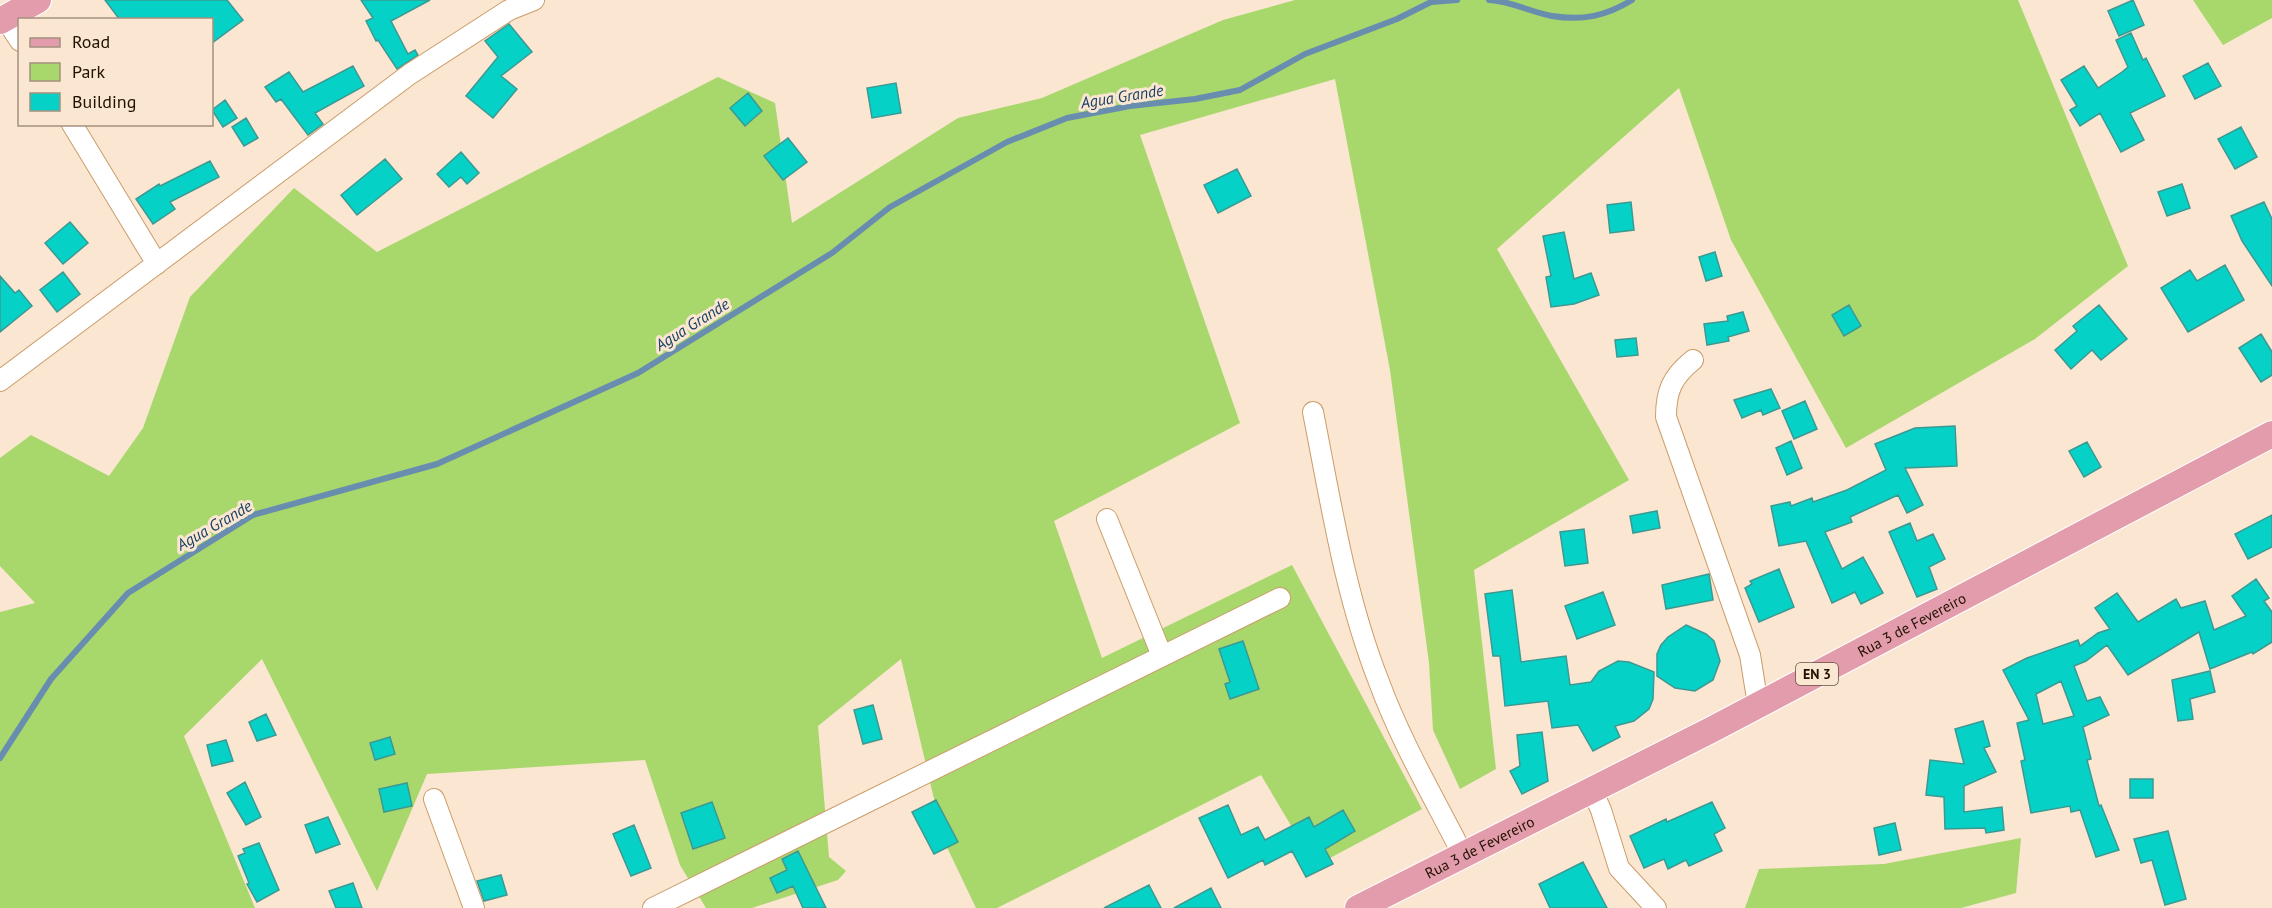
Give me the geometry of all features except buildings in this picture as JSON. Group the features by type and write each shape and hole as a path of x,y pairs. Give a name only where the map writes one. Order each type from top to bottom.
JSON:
{"main road":[{"path":"3,20 38,0"},
{"name":"Rua 3 de Fevereiro","path":"1358,908 1758,705 2272,434"}],"street":[{"path":"0,381 410,74 509,10 534,0"},
{"path":"3,20 18,39"},
{"path":"73,126 157,264"},
{"path":"1693,360 1679,371 1670,383 1666,398 1666,417 1750,654 1758,705"},
{"path":"1313,412 1341,557 1364,640 1395,720 1463,855"},
{"path":"1107,519 1162,656"},
{"path":"653,908 1280,598"},
{"path":"1592,790 1601,810 1619,868 1656,908"},
{"path":"434,799 474,908"}],"green space":[{"path":"1295,0 2018,0 2128,266 2035,339 1846,448 1731,240 1679,88 1497,249 1629,480 1474,570 1496,769 1460,789 1433,730 1429,663 1390,370 1335,79 1140,135 1240,423 1054,521 1102,658 1292,565 1422,809 1315,866 1261,775 997,908 976,908 944,841 901,659 818,726 829,857 846,871 838,880 752,908 706,908 680,865 645,760 427,774 377,891 262,659 184,736 255,908 0,908 0,612 35,603 0,566 0,458 31,435 109,476 143,428 190,297 294,188 377,252 718,77 775,103 792,223 958,118 1042,98 1223,20"},
{"path":"2193,0 2272,0 2272,18 2223,45"},
{"path":"2021,838 2016,893 1961,908 1745,908 1759,869 1884,864"}],"waterway":[{"name":"Agua Grande","path":"0,758 51,679 128,593 253,515 437,464 638,373 832,253 890,207 1007,142 1067,118 1240,90 1305,54 1397,19 1431,2 1457,0"},
{"name":"Agua Grande","path":"1489,0 1505,2 1552,16 1574,18 1594,16 1613,10 1632,0"}]}
